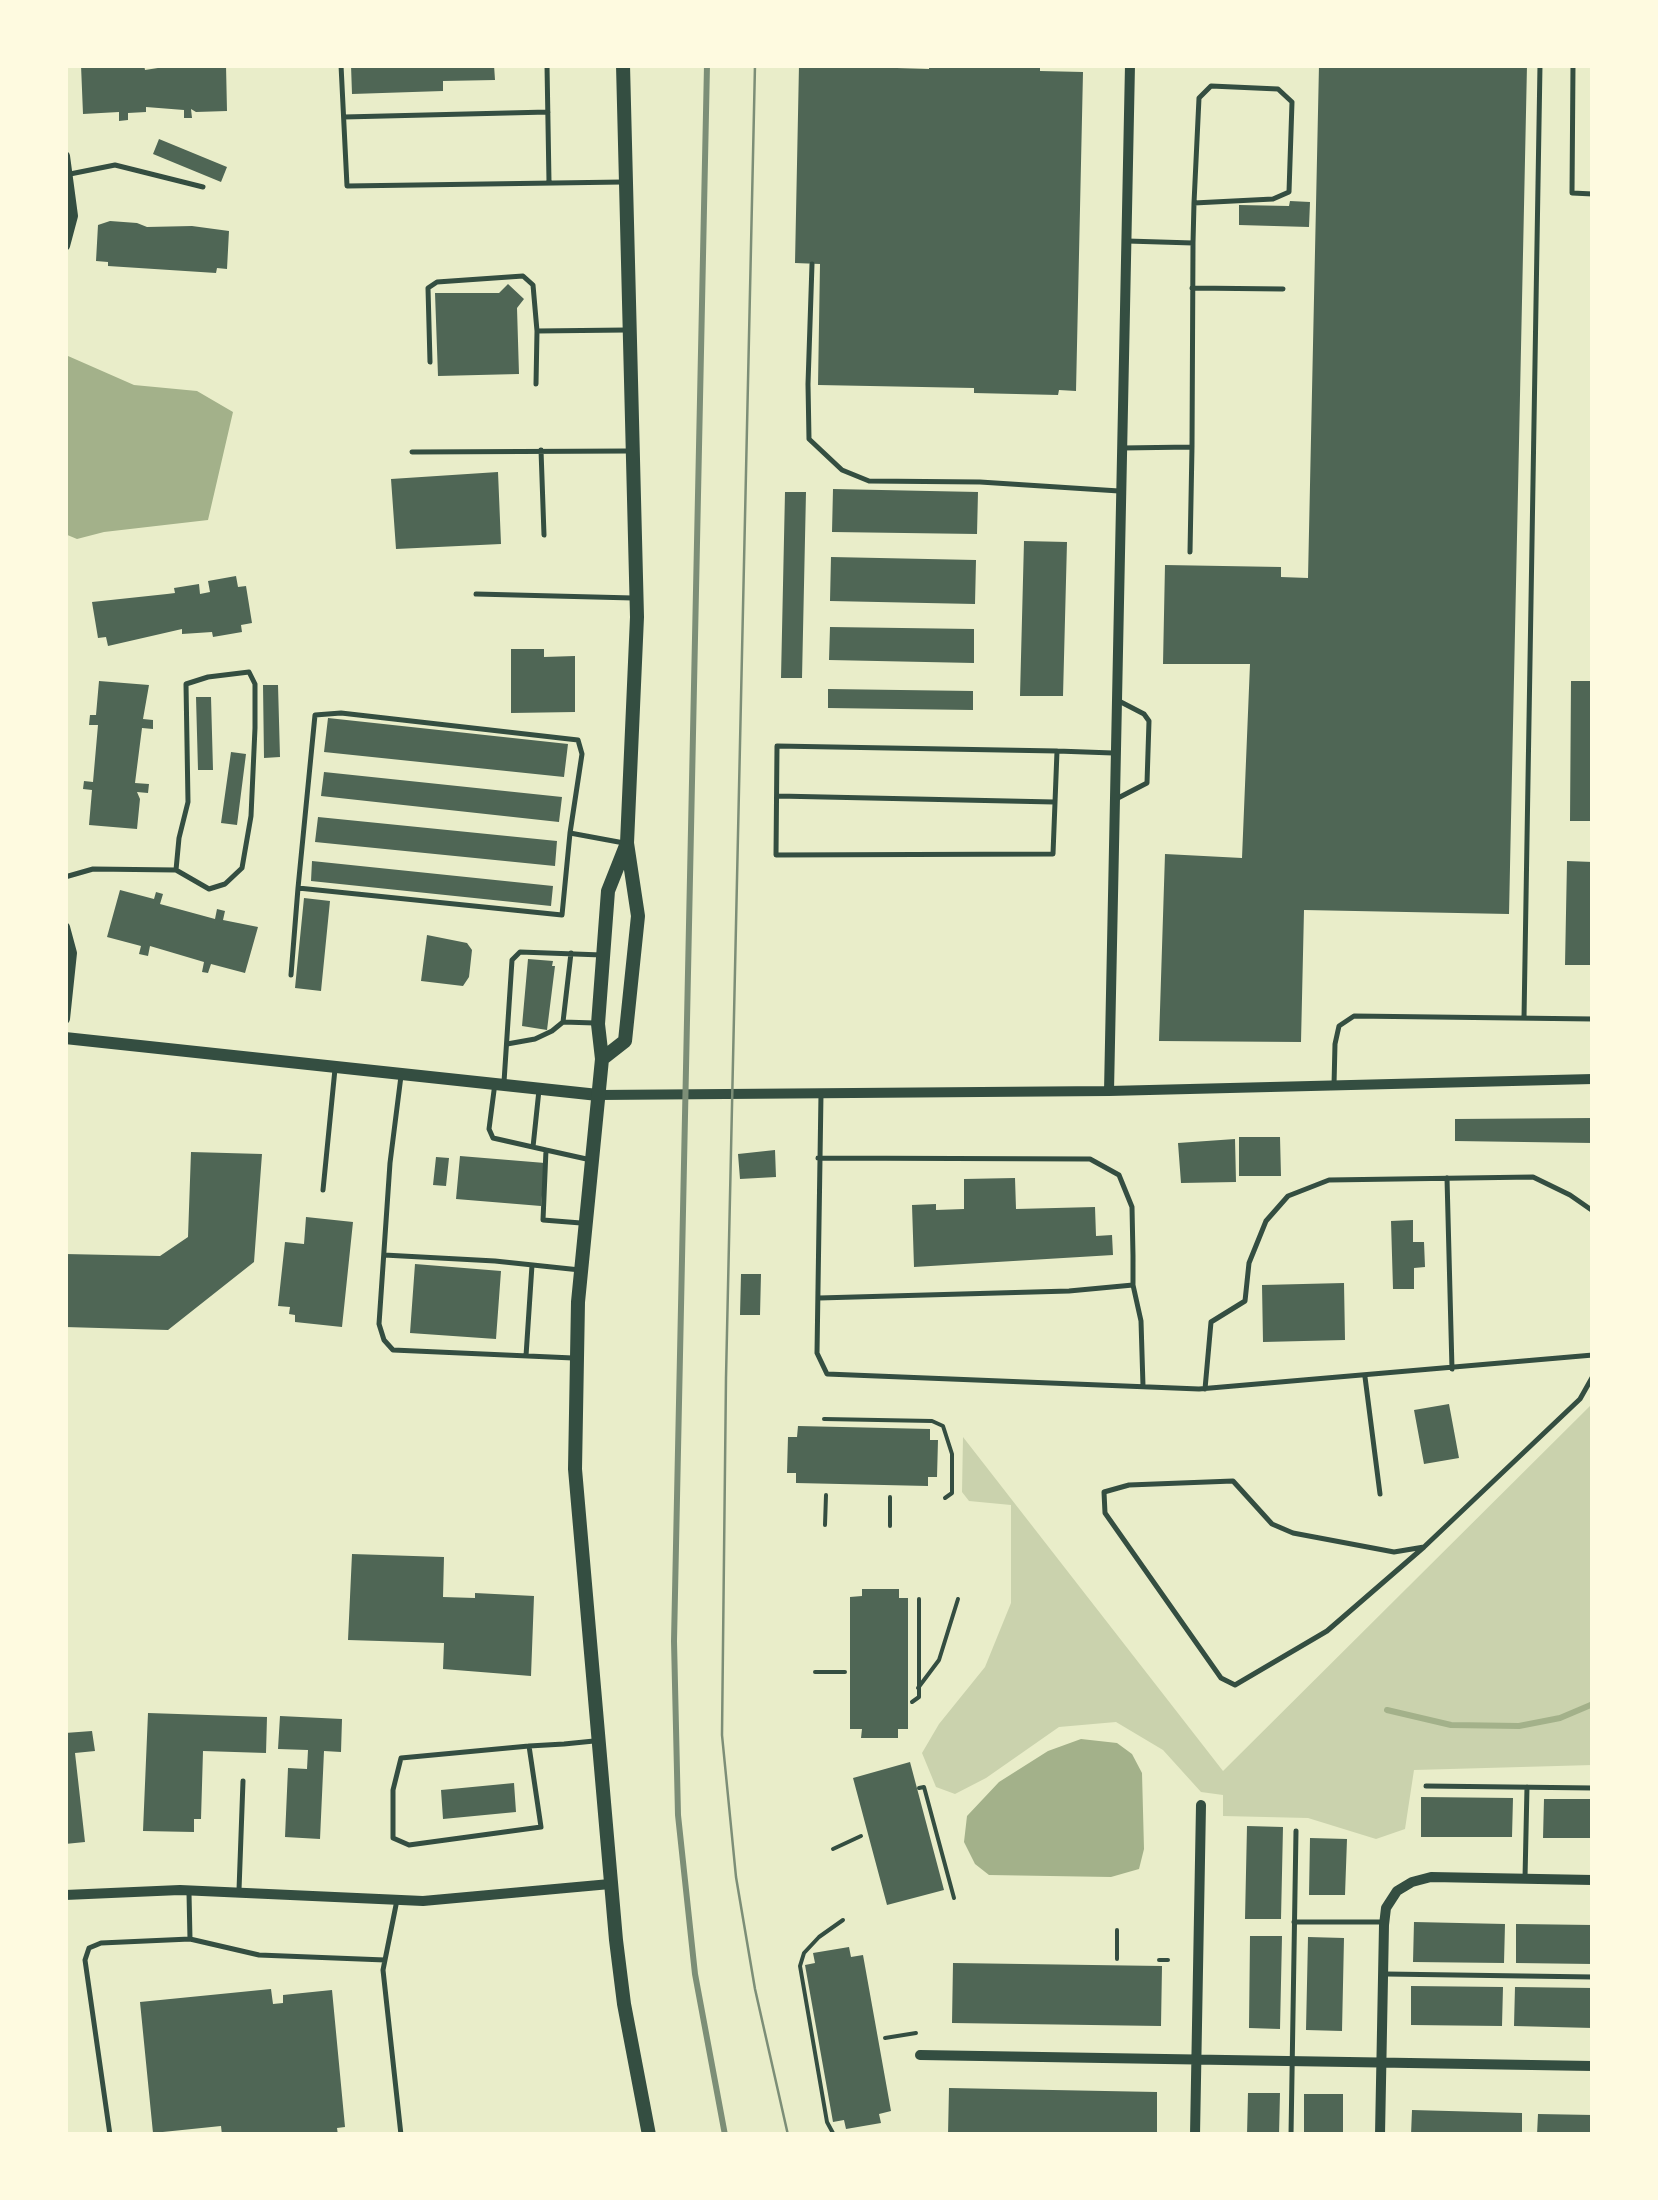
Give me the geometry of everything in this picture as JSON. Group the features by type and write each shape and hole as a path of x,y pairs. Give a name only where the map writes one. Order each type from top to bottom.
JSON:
{"main road":[{"path":"602,1060 625,1041 638,916 627,843 637,665 623,65"},
{"path":"627,843 608,891 598,1024 602,1060 580,1270 574,1469 610,1884 624,2004 649,2135"}],"street":[{"path":"1109,1091 1130,65"},
{"path":"65,156 73,216 65,246"},
{"path":"65,927 72,953 65,1019"},
{"path":"65,1038 598,1095 1109,1091 1593,1079"},
{"path":"1195,2135 1201,1805"},
{"path":"1380,2135 1384,1922 1386,1908 1397,1891 1431,1876 1593,1880"},
{"path":"65,1895 189,1890 448,1900 610,1884"},
{"path":"920,2055 1593,2066"}],"lane":[{"path":"342,65 347,186 626,182"},
{"path":"547,65 549,183"},
{"path":"1524,1018 1540,65"},
{"path":"1573,65 1572,193 1593,194"},
{"path":"1190,552 1192,288 1194,203 1199,98 1211,86 1278,89 1292,102 1288,192 1274,199 1194,203"},
{"path":"344,117 548,112"},
{"path":"67,175 115,164 204,187"},
{"path":"1126,241 1193,242"},
{"path":"812,264 809,439 842,470 869,481 980,482 1122,491"},
{"path":"430,362 428,288 437,282 523,276 533,285 536,384"},
{"path":"1192,288 1283,289"},
{"path":"537,331 629,330"},
{"path":"1122,448 1192,448"},
{"path":"541,450 544,535"},
{"path":"412,452 632,452"},
{"path":"476,594 636,598"},
{"path":"65,877 93,868 176,870 209,890 226,884 242,868 251,816 255,728 256,684 249,672 186,684 188,802 176,870"},
{"path":"1115,799 1147,783 1149,722 1144,714 1117,700"},
{"path":"291,975 298,888 315,715 358,715 578,740 582,754 562,915 298,888"},
{"path":"1056,751 1053,854 776,855 777,746 1056,751 1116,753"},
{"path":"777,796 1054,802"},
{"path":"570,833 627,843"},
{"path":"590,1160 494,1138 489,1130 507,1044 512,960 520,952 603,955"},
{"path":"507,1044 535,1039 563,1022 571,954"},
{"path":"1334,1085 1339,1026 1354,1016 1593,1019"},
{"path":"563,1022 598,1024"},
{"path":"323,1190 335,1066"},
{"path":"402,1073 390,1162 379,1324 384,1340 393,1350 576,1358"},
{"path":"532,1147 539,1088"},
{"path":"821,1094 818,1354 827,1374 1205,1388 1593,1355"},
{"path":"546,1150 543,1220 584,1224"},
{"path":"818,1158 1090,1159 1119,1175 1132,1207 1132,1285 1141,1321 1143,1386"},
{"path":"1205,1388 1211,1322 1244,1301 1249,1262 1260,1234 1266,1220 1288,1196 1329,1180 1533,1177 1593,1211"},
{"path":"1447,1178 1452,1369"},
{"path":"384,1255 580,1270"},
{"path":"526,1356 532,1265"},
{"path":"818,1298 1069,1291 1132,1285"},
{"path":"1424,1547 1394,1552 1293,1533 1272,1524 1233,1481 1129,1485 1104,1492 1106,1512 1222,1678 1236,1685 1327,1632 1424,1547 1580,1399 1593,1376"},
{"path":"1365,1377 1380,1494"},
{"path":"529,1746 540,1827 408,1845 394,1838 393,1790 401,1758 529,1746 597,1740"},
{"path":"238,1893 243,1780"},
{"path":"1426,1786 1593,1788"},
{"path":"1525,1878 1526,1787"},
{"path":"1290,2135 1296,1830"},
{"path":"189,1890 190,1940"},
{"path":"396,1900 383,1970 401,2135"},
{"path":"1294,1922 1384,1922"},
{"path":"110,2135 85,1960 88,1948 101,1943 190,1940 259,1955 385,1960"},
{"path":"1383,1974 1593,1977"}],"path":[{"path":"824,1419 932,1420 943,1426 952,1454 952,1492 945,1498"},
{"path":"825,1525 826,1495"},
{"path":"890,1496 890,1526"},
{"path":"912,1702 919,1697 919,1599"},
{"path":"918,1688 939,1660 958,1600"},
{"path":"815,1672 845,1672"},
{"path":"919,1788 924,1787 954,1898"},
{"path":"832,1849 861,1836"},
{"path":"834,2135 826,2122 800,1966 804,1953 843,1920"},
{"path":"1117,1930 1117,1959"},
{"path":"1159,1960 1168,1960"},
{"path":"884,2038 916,2033"}],"shaded area":[{"path":"68,356 134,385 197,391 233,412 208,520 104,532 77,539 65,534"},
{"path":"1593,1403 1593,1765 1414,1770 1405,1829 1376,1839 1308,1818 1223,1816 1223,1795 1201,1792 1163,1750 1116,1722 1059,1727 986,1778 955,1794 936,1787 922,1753 939,1724 985,1667 1011,1603 1011,1505 969,1501 962,1492 963,1437 1223,1771"},
{"path":"1081,1739 1117,1743 1132,1754 1142,1773 1144,1849 1139,1869 1111,1877 989,1875 975,1864 964,1842 967,1816 999,1782 1048,1751"}],"building":[{"path":"81,65 144,65 145,70 177,65 226,65 227,111 191,109 192,118 184,118 184,110 146,107 146,112 128,113 128,120 119,121 119,112 83,114"},
{"path":"351,65 494,65 495,80 443,81 443,91 352,94"},
{"path":"799,65 929,69 929,65 1040,65 1040,71 1083,72 1076,391 1059,390 1058,395 974,393 974,388 818,385 820,264 795,263"},
{"path":"1319,65 1527,65 1509,914 1304,910 1301,1042 1159,1041 1165,854 1242,858 1250,664 1163,664 1165,565 1281,567 1281,577 1308,578"},
{"path":"159,139 227,167 221,182 153,154"},
{"path":"1290,201 1310,202 1309,227 1239,225 1239,205 1289,206"},
{"path":"110,221 229,231 227,269 217,268 216,273 108,266 108,262 96,261 98,225"},
{"path":"508,284 524,299 517,308 519,374 438,376 435,293 499,293"},
{"path":"498,472 501,544 396,549 391,479"},
{"path":"833,489 978,492 977,534 832,532"},
{"path":"785,492 806,492 802,678 781,678"},
{"path":"1024,541 1067,542 1063,696 1020,696"},
{"path":"831,557 976,560 975,604 830,601"},
{"path":"236,576 238,587 246,586 252,623 241,625 242,632 213,637 212,632 182,634 182,629 108,646 106,637 98,638 92,602 175,593 174,588 199,584 200,594 210,592 208,581"},
{"path":"830,627 974,629 974,663 829,660"},
{"path":"511,649 544,649 544,657 575,656 575,712 511,713"},
{"path":"99,681 149,685 143,719 153,720 153,729 142,728 135,783 149,784 148,793 137,792 137,829 89,825 92,790 83,789 84,781 93,782 98,725 89,725 90,715 96,715"},
{"path":"1571,681 1593,681 1593,821 1570,821"},
{"path":"263,685 278,685 280,757 264,758"},
{"path":"828,689 973,691 973,710 828,708"},
{"path":"196,697 211,697 213,770 198,770"},
{"path":"328,718 568,744 564,777 324,752"},
{"path":"231,752 246,754 237,825 221,823"},
{"path":"324,772 562,797 559,822 321,796"},
{"path":"318,817 557,841 555,866 315,842"},
{"path":"312,861 553,886 551,906 311,881"},
{"path":"1567,861 1593,862 1593,965 1565,965"},
{"path":"120,890 154,899 156,892 163,894 160,904 215,919 217,909 225,911 223,920 258,927 245,973 211,964 208,973 202,972 204,962 150,946 148,956 139,954 141,946 107,937"},
{"path":"304,898 330,901 321,991 295,988"},
{"path":"427,935 467,943 472,950 469,977 463,986 421,981"},
{"path":"528,959 553,961 555,966 547,1030 522,1026"},
{"path":"1593,1118 1593,1143 1455,1141 1455,1119"},
{"path":"1239,1137 1280,1137 1281,1176 1239,1176"},
{"path":"1235,1139 1236,1182 1181,1183 1178,1143"},
{"path":"775,1150 776,1177 740,1179 738,1154"},
{"path":"191,1152 262,1154 254,1262 168,1330 65,1327 65,1254 160,1256 188,1237"},
{"path":"460,1156 545,1163 541,1206 456,1199"},
{"path":"436,1157 449,1158 446,1186 433,1185"},
{"path":"1015,1178 1016,1209 1095,1207 1096,1236 1112,1235 1113,1255 914,1267 912,1205 936,1204 936,1210 964,1209 964,1179"},
{"path":"306,1217 353,1222 342,1327 295,1322 295,1315 289,1314 290,1307 278,1306 285,1242 304,1244"},
{"path":"1413,1220 1413,1242 1424,1242 1425,1267 1414,1268 1414,1289 1393,1289 1391,1221"},
{"path":"415,1264 501,1271 496,1339 410,1333"},
{"path":"741,1274 761,1274 760,1315 740,1315"},
{"path":"1344,1283 1345,1340 1263,1342 1262,1285"},
{"path":"1449,1404 1459,1458 1424,1464 1414,1410"},
{"path":"798,1426 930,1429 930,1440 938,1440 937,1477 928,1477 928,1486 796,1483 796,1473 787,1473 788,1437 797,1437"},
{"path":"352,1554 444,1557 443,1597 475,1598 475,1593 534,1596 531,1676 443,1669 444,1643 348,1640"},
{"path":"862,1589 899,1589 899,1598 908,1598 908,1729 898,1729 898,1738 861,1738 862,1729 850,1729 850,1597 862,1596"},
{"path":"148,1713 267,1717 266,1753 203,1751 201,1819 194,1819 194,1832 143,1831"},
{"path":"280,1716 342,1719 341,1752 324,1751 320,1839 285,1837 288,1768 307,1769 308,1750 278,1749"},
{"path":"92,1731 95,1751 75,1753 85,1842 65,1844 65,1733"},
{"path":"910,1762 944,1890 887,1905 853,1778"},
{"path":"514,1783 516,1812 443,1819 441,1790"},
{"path":"1421,1797 1513,1798 1512,1837 1421,1837"},
{"path":"1544,1799 1593,1799 1593,1838 1543,1838"},
{"path":"1247,1826 1283,1827 1281,1919 1245,1919"},
{"path":"1310,1838 1347,1839 1345,1895 1309,1895"},
{"path":"1414,1922 1505,1924 1504,1963 1413,1962"},
{"path":"1516,1924 1593,1925 1593,1964 1516,1963"},
{"path":"1250,1936 1282,1936 1280,2029 1249,2028"},
{"path":"1308,1937 1344,1938 1342,2031 1306,2030"},
{"path":"849,1947 851,1957 863,1955 891,2111 879,2114 881,2123 846,2129 844,2120 833,2122 805,1965 815,1963 813,1953"},
{"path":"953,1963 1162,1966 1161,2026 952,2023"},
{"path":"1411,1986 1503,1987 1502,2026 1411,2025"},
{"path":"1515,1987 1593,1988 1593,2028 1514,2026"},
{"path":"271,1989 273,2004 283,2003 283,1995 332,1990 345,2127 337,2128 338,2135 222,2135 221,2126 153,2133 140,2002"},
{"path":"949,2088 1157,2092 1157,2135 948,2135"},
{"path":"1248,2093 1280,2093 1279,2135 1247,2135"},
{"path":"1304,2094 1343,2094 1343,2135 1304,2135"},
{"path":"1412,2110 1522,2113 1522,2135 1411,2135"},
{"path":"1538,2114 1593,2115 1593,2135 1537,2135"}],"waterway":[{"path":"1387,1710 1451,1725 1519,1726 1560,1718 1593,1704"}],"tram line":[{"path":"755,65 726,1377 722,1735 736,1877 755,1989 788,2135"}],"railway":[{"path":"707,65 674,1641 678,1815 695,1974 725,2135"}]}
